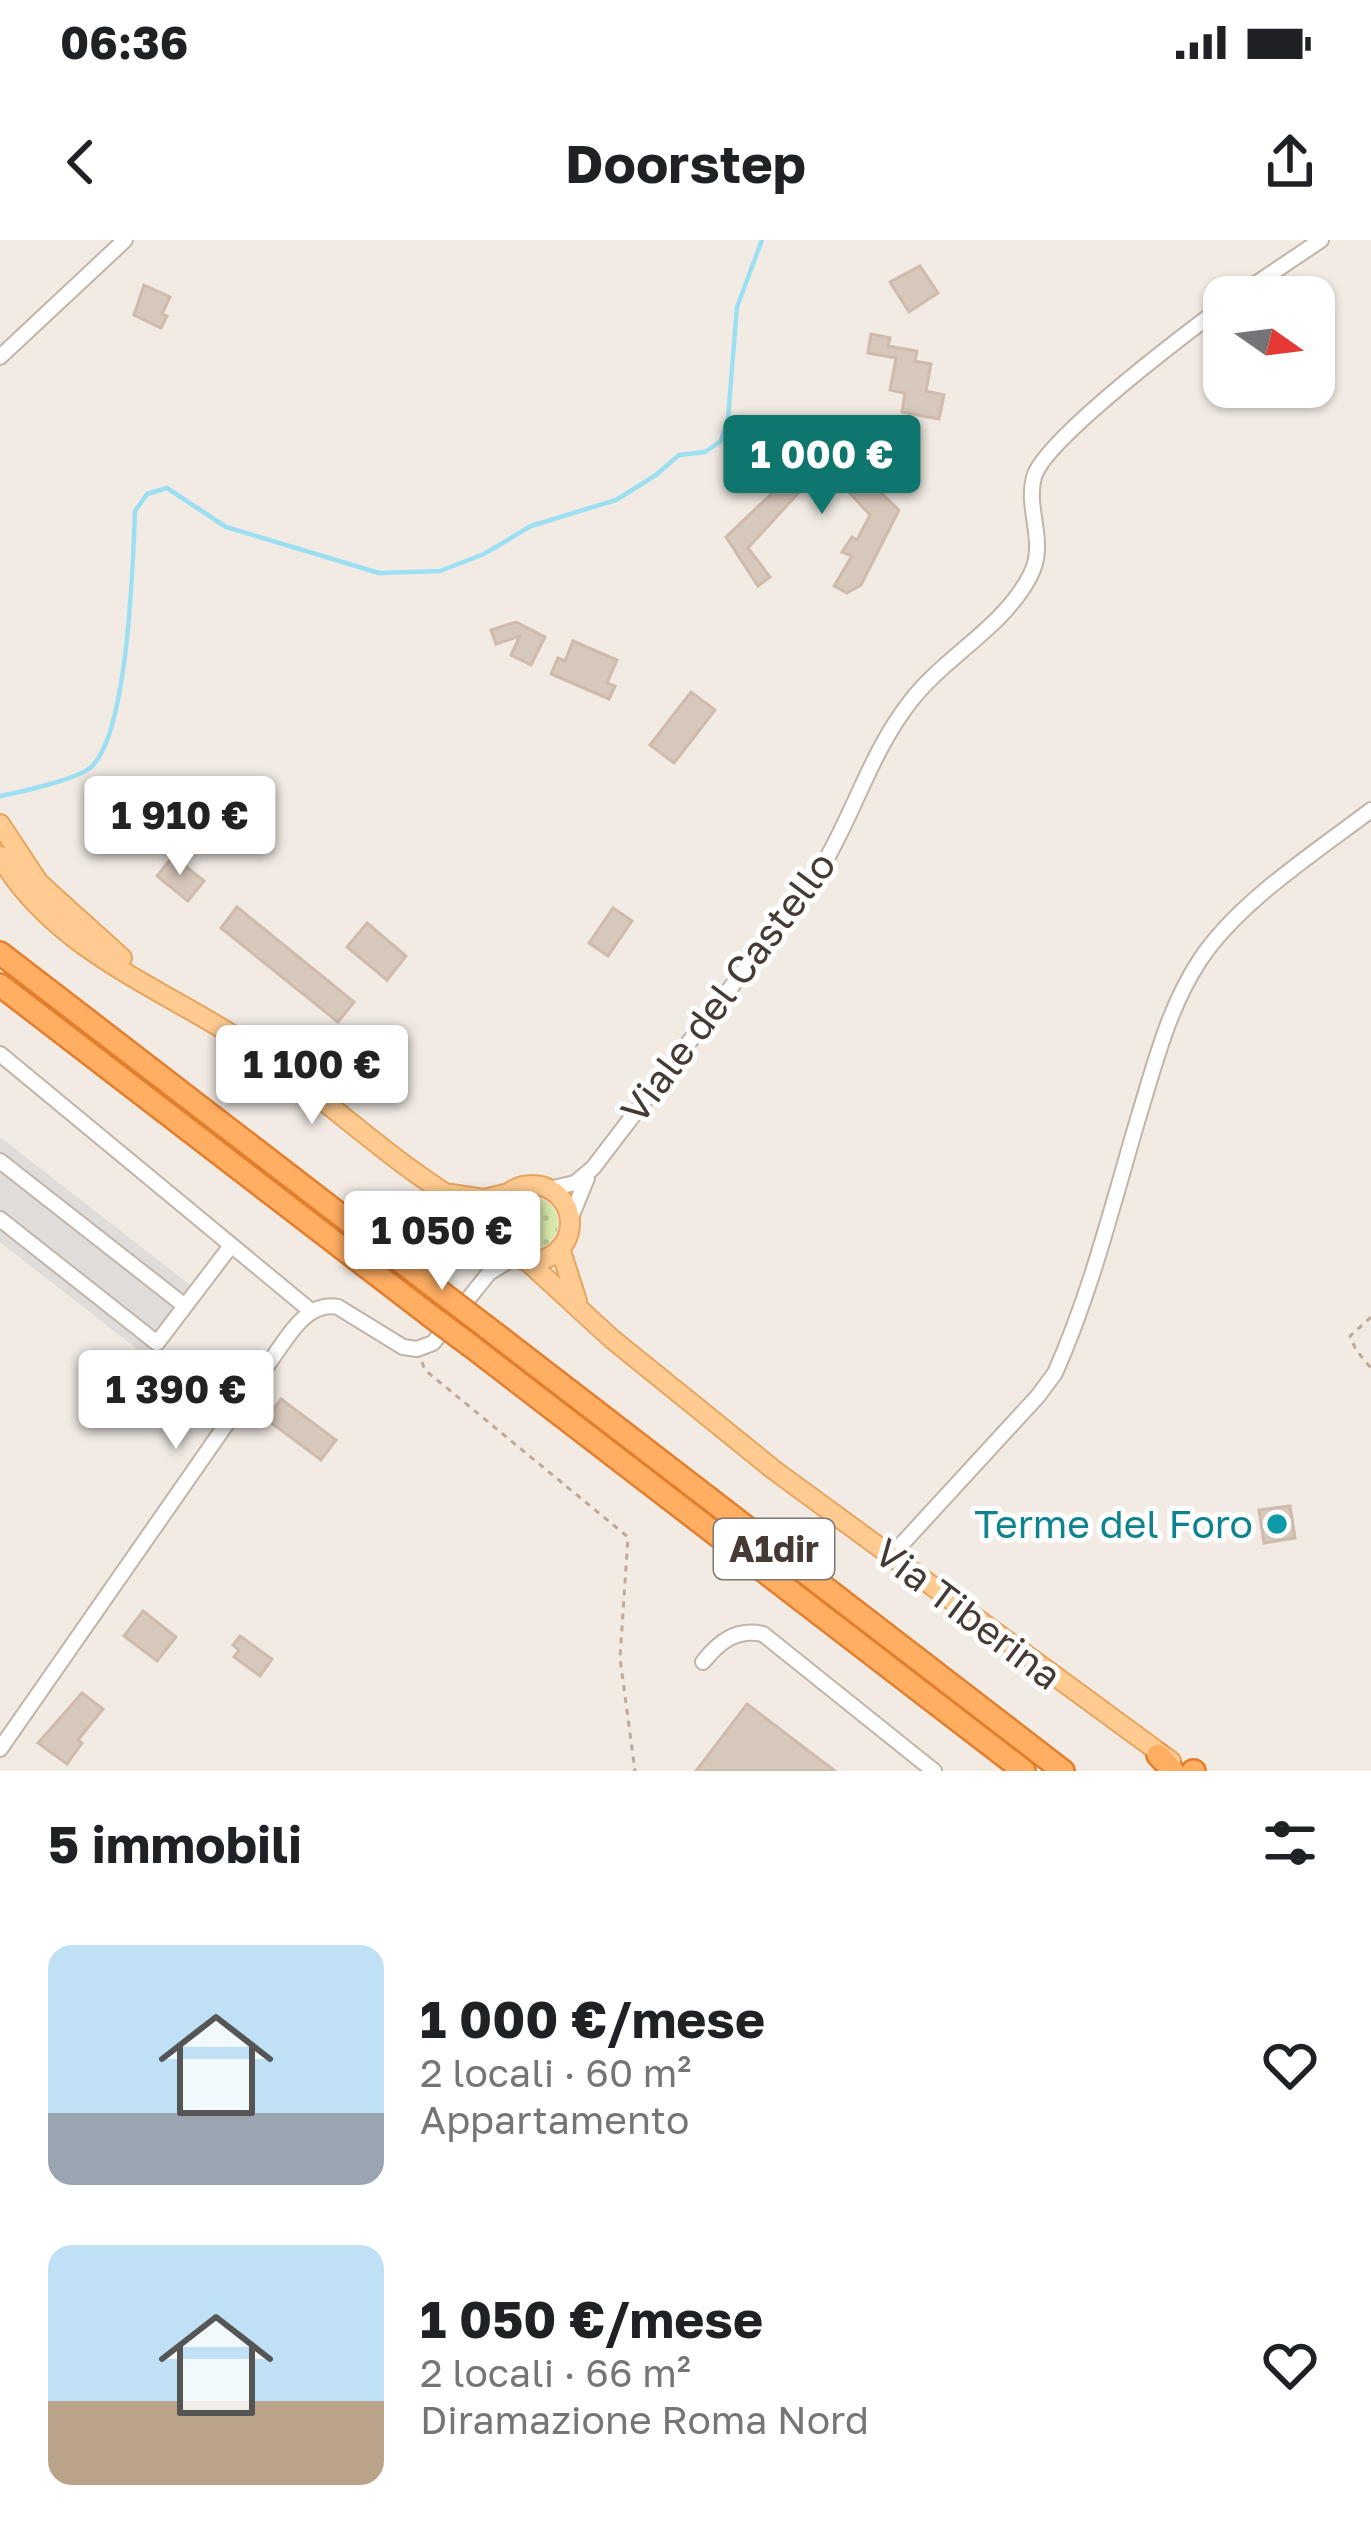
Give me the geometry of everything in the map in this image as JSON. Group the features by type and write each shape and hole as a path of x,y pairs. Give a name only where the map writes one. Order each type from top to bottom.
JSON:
{"highway":[{"name":"A1dir","path":"0,953 1063,1771"},
{"name":"A1dir","path":"0,985 1024,1771"}],"main road":[{"path":"0,824 28,870 64,910 124,960 273,1061 447,1193 521,1259 538,1260 560,1248"},
{"path":"0,856 40,906 89,949 205,1016"},
{"path":"447,1193 484,1199 529,1185 549,1190 564,1203 569,1222 560,1248 581,1310"},
{"path":"497,1236 496,1209 509,1193"},
{"name":"Via Tiberina","path":"521,1259 774,1470 1166,1763 1194,1771"}],"street":[{"path":"0,357 125,240"},
{"path":"1268,276 1322,240"},
{"name":"Viale del Castello","path":"592,1168 819,872 884,742 910,702 1027,582 1038,549 1032,493 1042,461 1130,379 1203,322"},
{"path":"890,1557 1055,1373 1166,1027 1202,956 1225,929 1293,870 1371,810"},
{"path":"0,1054 311,1311"},
{"path":"0,1161 185,1306"},
{"path":"549,1190 575,1183 592,1168"},
{"path":"569,1222 592,1168"},
{"path":"0,1220 157,1343 230,1247"},
{"path":"0,1749 271,1360 311,1311 338,1307 403,1347 417,1349 433,1343 489,1273 497,1236"},
{"path":"489,1273 521,1259"},
{"path":"703,1662 730,1637 763,1634 934,1771"}],"path":[{"path":"1371,1317 1350,1336 1371,1368"},
{"path":"417,1349 425,1370 628,1537 620,1658 635,1771"}],"green space":[{"path":"532,1197 550,1205 558,1223 550,1241 532,1249 514,1241 506,1223 514,1205"}],"shaded area":[{"path":"0,1137 203,1295 150,1359 0,1242"}],"building":[{"path":"920,266 938,293 909,312 890,282"},
{"path":"144,285 170,297 161,328 134,315"},
{"path":"871,334 890,338 888,346 917,351 915,361 931,364 926,391 944,395 939,419 902,412 905,393 890,390 896,358 868,353"},
{"path":"827,441 899,510 861,585 847,593 834,586 852,556 842,552 852,537 857,540 870,515 824,465 748,548 770,577 758,586 726,537"},
{"path":"516,622 545,637 531,665 511,655 520,636 496,644 491,630"},
{"path":"573,641 617,660 607,683 615,686 609,699 551,674 558,658 565,661"},
{"path":"691,692 715,710 674,763 650,745"},
{"path":"173,856 204,881 188,901 157,876"},
{"path":"237,907 354,1002 338,1022 221,928"},
{"path":"613,908 632,921 608,956 589,943"},
{"path":"367,923 406,956 387,980 347,947"},
{"path":"281,1399 336,1440 321,1460 266,1419"},
{"name":"Terme del Foro","path":"1290,1506 1295,1538 1264,1543 1259,1510"},
{"path":"143,1611 176,1637 157,1661 124,1636"},
{"path":"240,1636 272,1659 260,1676 234,1657 239,1650 233,1645"},
{"path":"82,1693 103,1709 78,1740 82,1743 67,1764 38,1743"},
{"path":"747,1704 835,1771 696,1771"}],"waterway":[{"path":"0,796 82,772 103,750 113,722 126,647 135,511 147,494 167,488 226,527 379,573 440,571 484,554 531,526 616,500 679,455 705,452 721,441 728,418 737,307 762,240"}],"place":[{"name":"Terme del Foro","path":"1277,1524"}]}
